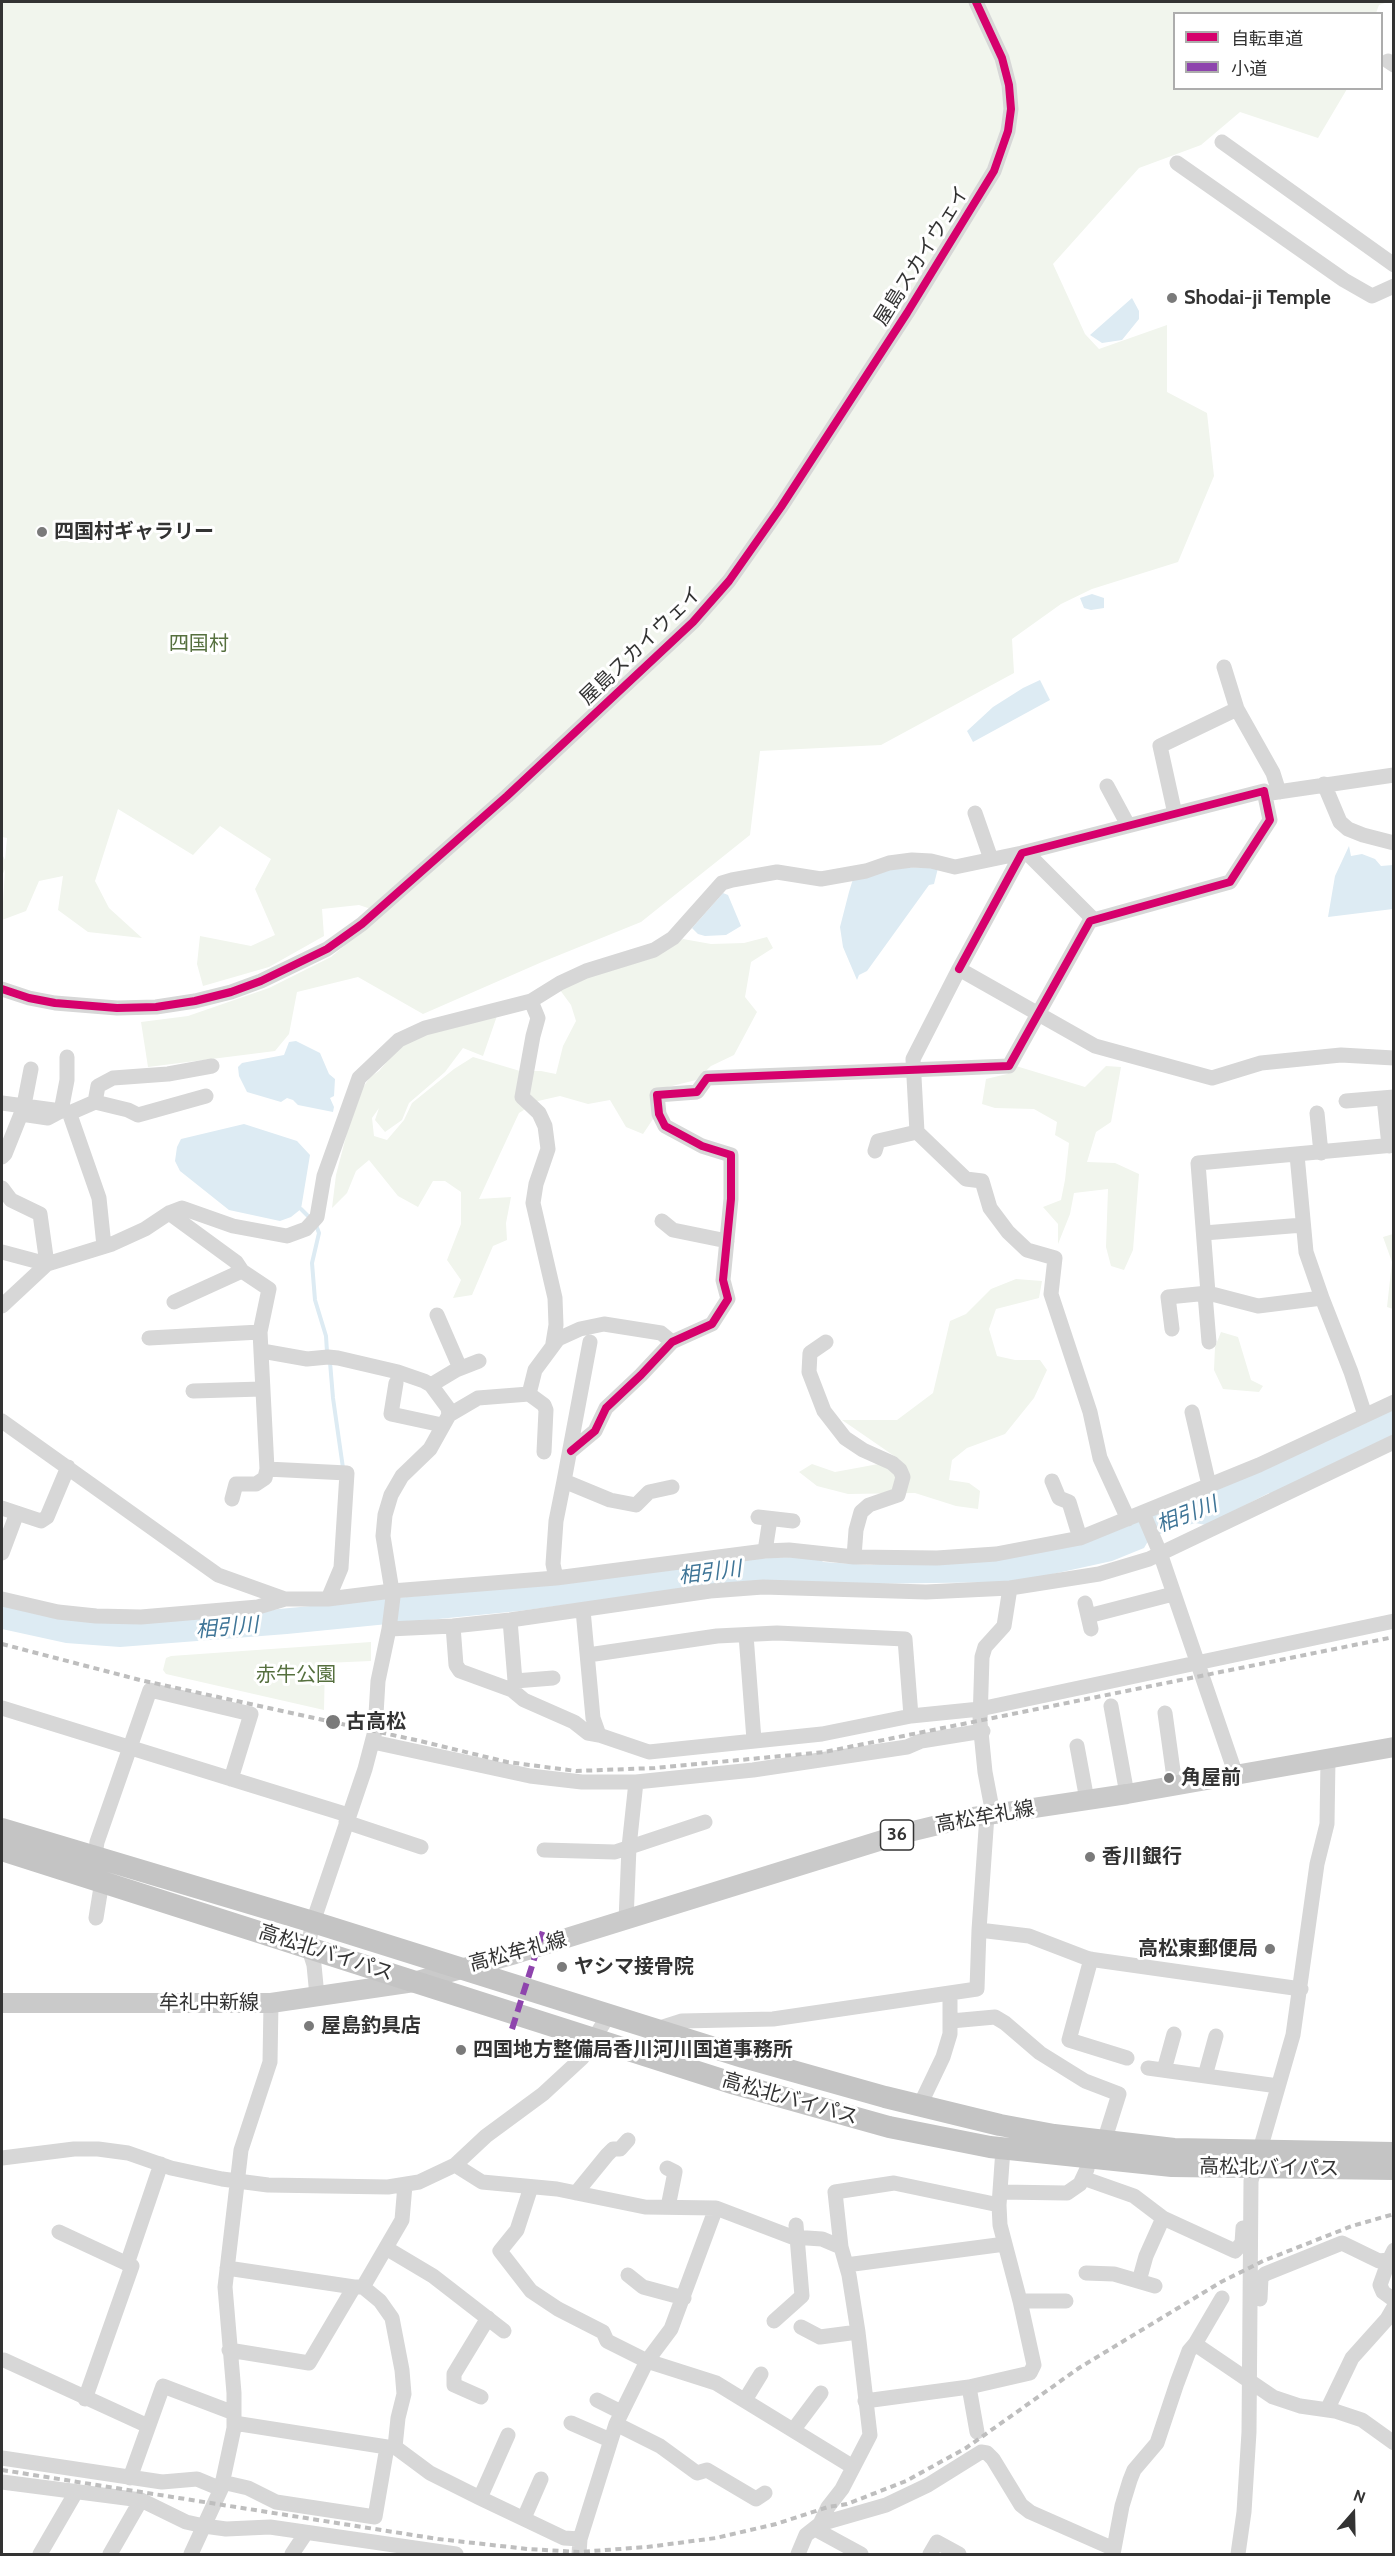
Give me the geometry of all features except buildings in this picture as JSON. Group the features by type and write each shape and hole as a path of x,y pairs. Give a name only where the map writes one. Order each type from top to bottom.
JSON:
{"highway":[{"name":"高松北バイパス","path":"2,1829 313,1922 654,2030 831,2083 920,2106 1054,2135 1174,2150 1256,2167 1394,2153"},
{"name":"高松北バイパス","path":"2,1850 833,2113 946,2140 1003,2149 1087,2168 1172,2166 1394,2169"}],"main road":[{"name":"高松牟礼線","path":"414,1982 626,1921 905,1833 990,1815 1127,1794 1394,1747"},
{"name":"牟礼中新線","path":"2,2003 271,2003 414,1982"}],"street":[{"name":"屋島スカイウェイ","path":"2,990 29,998 55,1002 117,1008 156,1007 231,992 282,972 327,949 362,924 490,812 693,622 729,581 781,507 907,313 994,171 1008,131 1011,109 1010,85 1002,58 976,2"},
{"path":"1222,142 1394,265"},
{"path":"1178,163 1344,280 1372,296 1394,286"},
{"path":"571,1451 595,1431 606,1408 641,1376 672,1342 712,1324 728,1299 723,1280 731,1199 731,1155 702,1146 665,1126 659,1114 657,1095 697,1092 707,1078 1009,1066 1090,921 1230,882 1270,820 1273,773 1237,709 1224,667"},
{"path":"1175,814 1160,746 1237,709"},
{"path":"2,1306 47,1263 104,1246 145,1229 169,1213 182,1208 213,1221 288,1236 306,1229 317,1216 324,1176 359,1078 399,1040 425,1028 531,1001 560,983 586,971 654,950 673,938 722,884 732,880 777,872 821,879 866,872 889,863 912,860 931,861 955,867 1024,853 1264,790 1272,793 1394,775"},
{"path":"1324,784 1340,822 1348,829 1394,843"},
{"path":"1107,786 1128,825"},
{"path":"975,813 991,859"},
{"path":"1024,853 1094,920"},
{"path":"1024,853 959,969 913,1059 917,1132 966,1179 982,1181 990,1208 1020,1244 1027,1250 1055,1258 1051,1294 1090,1412 1100,1458 1128,1519"},
{"path":"959,969 1095,1046 1212,1078 1261,1063 1341,1055 1394,1058"},
{"path":"530,1394 535,1370 553,1343 556,1325 555,1298 533,1203 536,1184 548,1149 545,1126 539,1113 522,1097 538,1018 531,1001"},
{"path":"67,1057 65,1112 99,1198 104,1246"},
{"path":"95,1102 98,1086 113,1078 158,1075 212,1066"},
{"path":"24,1105 31,1069"},
{"path":"2,1157 21,1114 48,1118 95,1102 128,1110 138,1115 206,1096"},
{"path":"1209,1342 1198,1163 1391,1145 1389,1097 1346,1101"},
{"path":"2,1103 65,1112"},
{"path":"1317,1113 1321,1153"},
{"path":"875,1151 878,1141 917,1132"},
{"path":"1297,1155 1306,1252 1365,1415"},
{"path":"2,1188 10,1200 40,1214 47,1263"},
{"path":"169,1213 236,1262 242,1271 268,1290 260,1332 262,1389 266,1411 267,1469 265,1478 256,1484 236,1484 232,1499"},
{"path":"662,1221 673,1230 727,1241"},
{"path":"1203,1233 1303,1225"},
{"path":"2,1252 47,1263"},
{"path":"174,1302 242,1271"},
{"path":"1172,1329 1168,1297 1206,1293 1258,1306 1322,1298"},
{"path":"437,1315 460,1368"},
{"path":"553,1343 580,1329 604,1323 661,1333 672,1342"},
{"path":"149,1338 260,1332"},
{"path":"556,1578 553,1564 556,1521 590,1342"},
{"path":"826,1342 810,1353 809,1372 824,1411 846,1438 863,1450 892,1463 900,1470 903,1478 898,1495 869,1505 861,1512 856,1530 854,1557"},
{"path":"261,1351 307,1359 338,1358 398,1372 431,1385 448,1408 446,1420 430,1449 402,1476 391,1495 385,1515 383,1536 392,1594 390,1626 378,1681 373,1742 313,1922 308,1947 314,1965 317,1996"},
{"path":"431,1385 460,1368 479,1361"},
{"path":"396,1383 391,1414 446,1420 478,1398 530,1394 544,1405 546,1410 544,1452"},
{"path":"193,1390 262,1389"},
{"path":"2,1599 58,1612 141,1617 258,1607 285,1599 328,1599 556,1578 765,1551 789,1550 854,1557 970,1557 1080,1538 1144,1515 1394,1402"},
{"path":"1191,1412 1209,1485"},
{"path":"2,1421 218,1575 285,1599"},
{"path":"390,1626 453,1626 710,1591 763,1587 926,1592 1010,1588 1099,1574 1149,1559 1157,1548 1333,1473 1394,1442"},
{"path":"2,1508 41,1521 47,1517 68,1467"},
{"path":"267,1469 347,1473 341,1568 328,1599"},
{"path":"564,1480 610,1500 636,1505 649,1492 672,1487"},
{"path":"1052,1481 1059,1498 1069,1503 1080,1538"},
{"path":"2,1553 17,1513"},
{"path":"1144,1515 1236,1775"},
{"path":"765,1551 764,1518 794,1521"},
{"path":"654,2030 682,2021 773,2019 977,1989 990,1815 980,1710 982,1657 985,1647 1004,1626 1010,1588"},
{"path":"1088,1616 1173,1594"},
{"path":"583,1610 593,1718 599,1735"},
{"path":"510,1620 514,1686 524,1700 574,1722 588,1733 649,1752 822,1734 910,1716 980,1710 1394,1621"},
{"path":"453,1626 456,1665 460,1671 514,1686 553,1678"},
{"path":"588,1655 717,1636 777,1633 905,1639 910,1716"},
{"path":"746,1635 754,1740"},
{"path":"96,1918 102,1881 95,1856 111,1798 150,1690 251,1714 231,1779"},
{"path":"1111,1706 1127,1794"},
{"path":"2,1708 231,1779 347,1818 421,1847"},
{"path":"1165,1713 1175,1785"},
{"path":"373,1742 530,1776 582,1782 636,1782 765,1768 907,1747 921,1741 983,1731"},
{"path":"1077,1746 1087,1800"},
{"path":"818,2526 870,2435 858,2332 841,2247 835,2192 894,2183 1000,2199 1060,2194 1074,2189 1087,2168 1134,2196 1163,2218 1234,2251 1242,2243 1246,2187 1256,2167 1293,2035 1317,1864 1327,1824 1328,1759"},
{"path":"626,1921 629,1847 636,1782"},
{"path":"544,1850 615,1852 705,1822"},
{"path":"980,1929 1029,1936 1091,1959 1301,1989"},
{"path":"1091,1959 1069,2040 1127,2058"},
{"path":"920,2106 943,2057 951,2021 950,1993"},
{"path":"191,2554 221,2486 234,2418 225,2288 244,2140 270,2062 271,2003"},
{"path":"2,2158 74,2149 98,2149 128,2153 161,2164 237,2181 311,2187 388,2187 419,2182 455,2165 486,2136 543,2094 582,2058 608,2016"},
{"path":"951,2021 995,2017 1040,2053 1085,2081 1119,2094 1107,2132 1107,2141"},
{"path":"1164,2070 1174,2034"},
{"path":"1205,2076 1216,2036"},
{"path":"1148,2068 1278,2086"},
{"path":"576,2193 607,2155 613,2149 620,2149 628,2140"},
{"path":"865,2401 969,2387 1030,2373 1034,2365 1000,2225 1003,2149"},
{"path":"127,2264 161,2164"},
{"path":"455,2165 482,2182 576,2193 645,2207 716,2208 771,2230 797,2231 841,2247"},
{"path":"1254,2386 1256,2167"},
{"path":"667,2168 675,2172 668,2207"},
{"path":"230,2350 309,2363 386,2248 402,2220 405,2185"},
{"path":"531,2187 517,2230 500,2252 531,2291 558,2309 603,2332 607,2341 647,2361 716,2384 794,2429 853,2467"},
{"path":"579,2554 580,2539 597,2489 609,2440 647,2361 672,2329 716,2208"},
{"path":"1139,2281 1146,2256 1163,2218"},
{"path":"774,2321 801,2296 797,2231"},
{"path":"59,2232 132,2266 85,2399"},
{"path":"1238,2554 1244,2512 1261,2278 1273,2270 1342,2243 1379,2261 1391,2255"},
{"path":"846,2265 1005,2244"},
{"path":"386,2248 433,2276 504,2331"},
{"path":"1391,2255 1380,2285 1383,2292 1394,2300"},
{"path":"2,2458 162,2482 197,2479 221,2486 248,2488 276,2502 375,2517 404,2394 392,2318 380,2301 358,2287 227,2268"},
{"path":"1086,2273 1114,2274 1155,2286"},
{"path":"628,2275 643,2287 684,2298"},
{"path":"798,2554 806,2535 818,2526 886,2505 928,2485 981,2452 987,2453 993,2459 1021,2505 1030,2512 1114,2552 1122,2506 1134,2470 1157,2443 1189,2351 1222,2298"},
{"path":"1020,2301 1066,2301"},
{"path":"1327,2410 1352,2358 1387,2319 1394,2307"},
{"path":"481,2397 454,2385 454,2374 488,2318"},
{"path":"801,2327 820,2337 858,2332"},
{"path":"1195,2344 1254,2386 1300,2406 1327,2410 1362,2420 1394,2443"},
{"path":"2,2360 148,2426"},
{"path":"745,2400 761,2374"},
{"path":"130,2478 163,2386 234,2418 391,2447 430,2473 480,2498 564,2538 580,2539"},
{"path":"969,2387 977,2432"},
{"path":"794,2429 821,2393"},
{"path":"597,2400 618,2418 697,2473 707,2470 758,2501"},
{"path":"571,2423 609,2440"},
{"path":"480,2498 508,2435"},
{"path":"524,2518 541,2479"},
{"path":"2,2482 141,2500 186,2522 204,2526 226,2529 270,2527 391,2550 456,2554"},
{"path":"40,2554 76,2492"},
{"path":"110,2554 141,2500"},
{"path":"818,2526 861,2554"},
{"path":"292,2554 306,2533"},
{"path":"930,2554 937,2542 959,2554"}],"green space":[{"name":"四国村","path":"2,2 1388,2 1379,5 1376,12 1173,12 1173,90 1346,90 1318,138 1240,112 1201,145 1139,168 1053,264 1085,334 1099,349 1167,325 1167,392 1207,413 1214,476 1178,562 1092,589 1061,604 1012,639 1014,673 881,745 760,751 750,835 641,922 423,1014 358,977 297,992 289,1034 275,1051 148,1067 141,1022 188,1016 269,988 331,957 383,913 359,905 322,909 324,936 269,967 203,986 197,964 200,936 251,946 275,935 255,889 271,859 220,826 193,855 118,809 95,881 109,908 142,938 88,932 58,910 63,876 39,881 26,911 2,920 5,869 2,876 2,854 5,860 7,838 2,837"},
{"path":"767,937 773,948 751,962 745,997 757,1012 734,1055 711,1066 696,1080 656,1090 655,1116 643,1134 626,1127 610,1100 588,1104 560,1096 538,1101 519,1113 479,1199 511,1197 506,1223 507,1240 493,1246 472,1295 453,1298 461,1280 447,1260 461,1224 461,1192 445,1181 433,1181 418,1207 398,1196 369,1160 356,1171 347,1193 332,1208 336,1175 356,1098 370,1077 379,1071 402,1044 426,1031 498,1013 483,1056 463,1048 445,1072 409,1103 402,1120 385,1132 375,1120 379,1108 372,1118 374,1136 387,1140 404,1120 412,1103 454,1069 473,1057 520,1071 556,1074 563,1046 576,1021 571,1005 560,990 598,972 656,955 683,939 711,944 744,943"},
{"path":"1016,1066 1085,1087 1106,1066 1121,1067 1111,1122 1096,1132 1087,1162 1115,1163 1139,1174 1133,1250 1124,1270 1111,1266 1106,1247 1108,1189 1074,1193 1070,1214 1058,1244 1058,1224 1043,1207 1061,1200 1065,1180 1069,1143 1055,1135 1057,1122 1034,1109 995,1108 982,1104 986,1079 1007,1074"},
{"path":"1394,1234 1393,1309 1387,1307 1392,1262 1383,1237"},
{"path":"1016,1279 1042,1281 1039,1298 996,1309 989,1329 997,1356 1015,1360 1040,1360 1047,1370 1034,1398 1005,1434 967,1448 952,1460 949,1480 969,1483 980,1491 978,1509 956,1506 915,1493 848,1494 817,1486 799,1472 812,1464 835,1472 900,1460 842,1420 897,1420 933,1393 950,1321 966,1314 991,1289"},
{"path":"1221,1332 1238,1337 1251,1380 1263,1386 1259,1392 1223,1389 1214,1370 1215,1347"},
{"name":"赤牛公園","path":"371,1642 371,1661 325,1663 324,1710 166,1674 163,1670 166,1658 171,1656"}],"water":[{"path":"1132,298 1139,311 1139,319 1122,340 1102,343 1090,335"},
{"path":"1092,594 1104,598 1104,608 1091,610 1084,608 1080,598"},
{"path":"1040,680 1050,700 973,742 967,731 993,707"},
{"path":"1349,846 1351,856 1362,854 1375,859 1381,866 1393,865 1393,909 1328,917 1335,876"},
{"path":"890,867 938,868 934,884 929,885 867,971 859,975 857,980 843,947 840,927 849,892 853,879"},
{"path":"723,893 728,895 741,926 726,935 698,934 692,928"},
{"path":"296,1041 320,1053 329,1074 335,1079 334,1096 330,1098 334,1107 333,1112 298,1105 287,1098 281,1102 247,1092 239,1076 238,1067 242,1063 284,1055 289,1042"},
{"path":"244,1124 297,1141 310,1155 301,1209 291,1217 280,1221 229,1210 180,1171 175,1161 181,1139"},
{"name":"相引川","path":"1393,1407 1393,1438 1272,1496 1269,1493 1206,1525 1195,1523 1157,1535 1144,1548 1112,1561 1008,1582 708,1586 519,1611 287,1634 120,1647 66,1643 2,1629 2,1604 215,1615 449,1593 721,1560 795,1557 819,1558 823,1562 870,1565 1052,1547"}],"waterway":[{"path":"301,1209 309,1217"},
{"path":"316,1225 319,1233 312,1263 315,1300 326,1336 327,1352"},
{"path":"330,1362 343,1468"}],"railway":[{"path":"2,1644 140,1680 507,1762 576,1771 655,1768 824,1752 1394,1637"},
{"path":"2,2470 438,2539 528,2549 579,2552 647,2547 716,2538 776,2524 828,2507 847,2504 906,2481 966,2448 1079,2368 1221,2282 1263,2261 1352,2226 1394,2214"}],"marked path":[{"path":"512,2029 543,1931"}],"cycle path":[{"path":"2,989 29,998 55,1003 117,1008 156,1007 231,992 261,981 327,949 362,924 507,796 693,622 729,581 781,507 907,313 994,171 1008,131 1011,109 1009,85 1002,58 976,2"},
{"path":"571,1451 595,1431 606,1408 672,1342 712,1324 728,1299 723,1280 731,1199 731,1155 702,1146 665,1126 659,1114 657,1095 697,1092 707,1078 1009,1066 1090,921 1230,882 1270,820 1264,791 1022,853 959,969"}],"place":[{"name":"Shodai-ji Temple","path":"1172,298"},
{"name":"四国村ギャラリー","path":"42,532"},
{"name":"古高松","path":"333,1722"},
{"name":"角屋前","path":"1169,1778"},
{"name":"香川銀行","path":"1090,1857"},
{"name":"高松東郵便局","path":"1270,1949"},
{"name":"ヤシマ接骨院","path":"562,1967"},
{"name":"屋島釣具店","path":"309,2026"},
{"name":"四国地方整備局香川河川国道事務所","path":"461,2050"}]}
